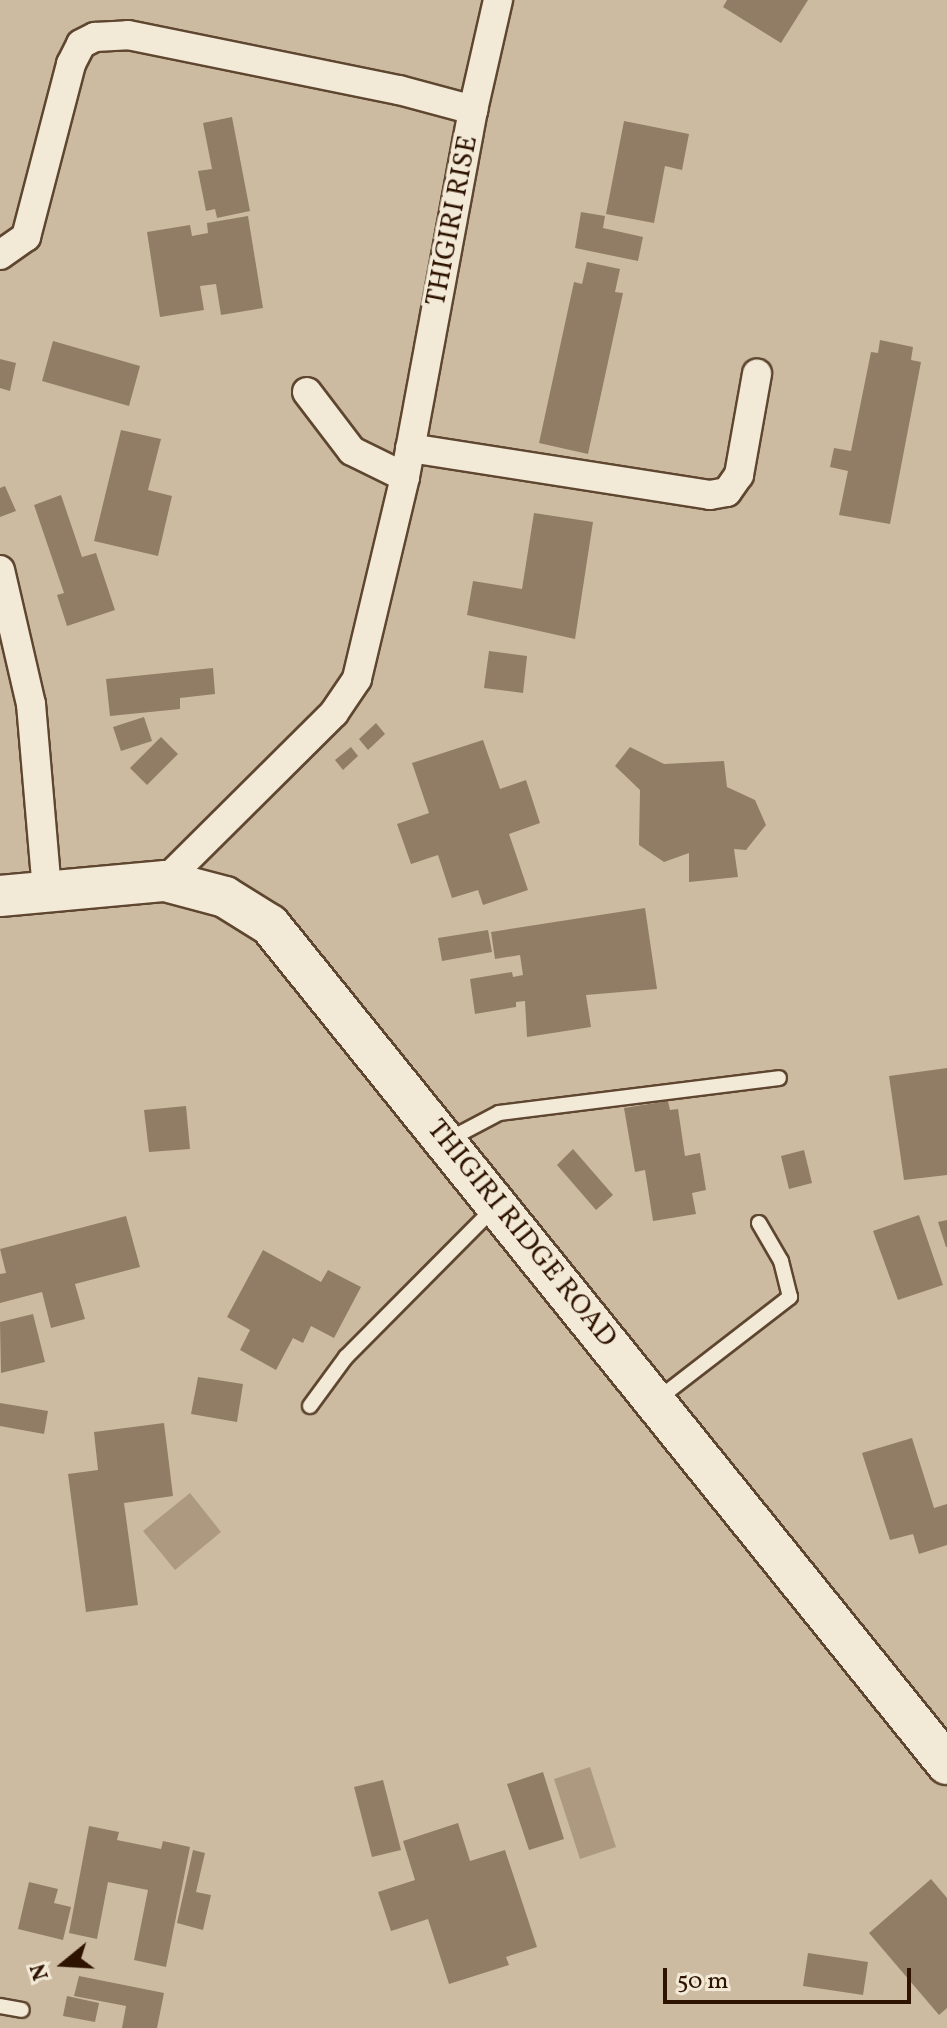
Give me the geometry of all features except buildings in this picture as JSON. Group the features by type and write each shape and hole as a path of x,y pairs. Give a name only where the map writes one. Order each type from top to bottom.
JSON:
{"street":[{"path":"473,110 498,0"},
{"name":"THIGIRI RISE","path":"0,255 26,237 71,64 81,44 95,37 128,35 399,90 473,110 405,477 357,679 334,713 165,881"},
{"path":"410,448 710,495 727,492 739,475 757,374"},
{"path":"307,392 352,451 405,477"},
{"path":"0,570 31,704 47,891"},
{"name":"THIGIRI RIDGE ROAD","path":"0,896 165,881 225,897 270,925 947,1764"}],"lane":[{"path":"445,1141 499,1113 779,1078"},
{"path":"310,1406 346,1357 495,1207"},
{"path":"654,1401 790,1297 781,1261 759,1223"},
{"path":"0,2006 22,2010"}],"shaded area":[{"path":"0,0 947,0 947,2028 0,2028"},
{"path":"190,1493 221,1532 175,1570 143,1531"},
{"path":"590,1767 616,1847 580,1859 554,1779"}]}
